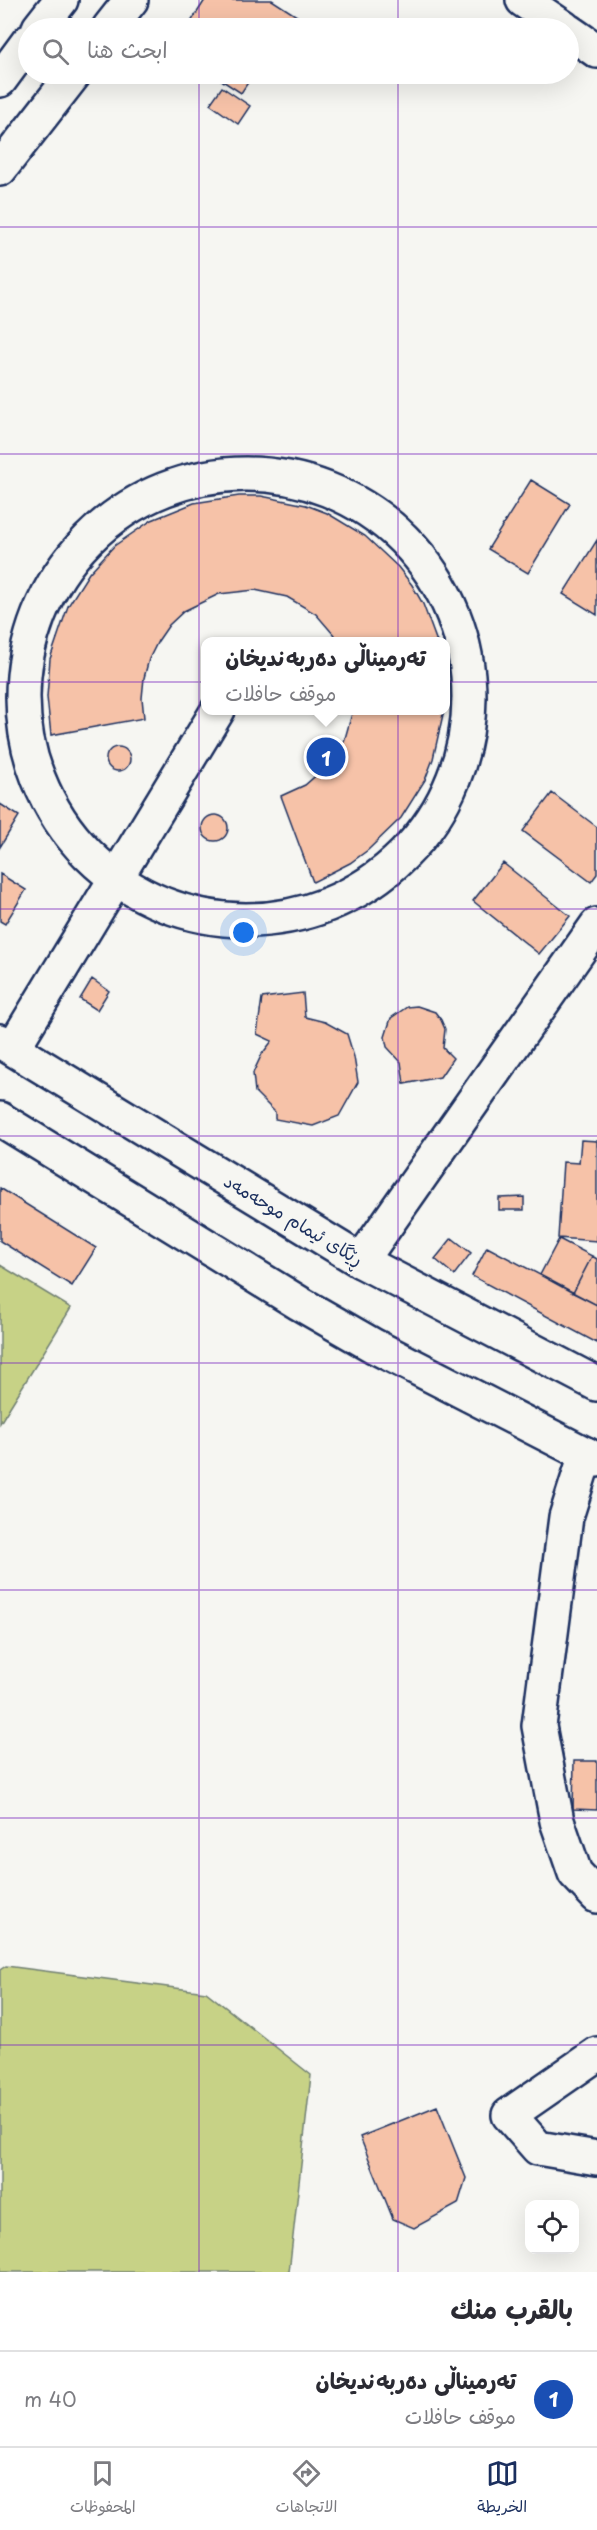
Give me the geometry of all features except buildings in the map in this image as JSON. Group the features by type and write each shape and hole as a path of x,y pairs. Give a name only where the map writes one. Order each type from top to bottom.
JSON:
{"main road":[{"path":"46,18 60,0"},
{"path":"116,18 130,0"},
{"path":"523,0 549,18"},
{"path":"579,39 597,51"},
{"path":"0,80 18,56"},
{"path":"0,170 66,84"},
{"path":"264,474 293,478 347,497 372,512 402,536 432,572 458,624 465,652 470,710 466,738 448,793 434,818 403,855 373,880 329,904 281,918 231,920 190,913 158,902 115,878 78,844 49,803 36,772 26,732 24,682 33,633 45,602 66,566 103,526 126,509 178,484 206,477 264,474"},
{"path":"7,1044 115,878 216,715"},
{"path":"361,1261 597,925"},
{"name":"ڕێگای ئیمام موحەمەد","path":"7,1044 361,1261 597,1384"},
{"path":"0,1119 299,1303 374,1346 592,1457 566,1517 539,1726 557,1821 575,1873 597,1896"},
{"path":"597,2054 509,2115 538,2148 597,2158"}],"green space":[{"path":"0,1265 71,1308 0,1423"},
{"path":"6,1966 206,1992 311,2075 289,2272 0,2272 0,1970"}],"place":[{"name":"تەرمیناڵی دەربەندیخان","path":"326,757"}]}
